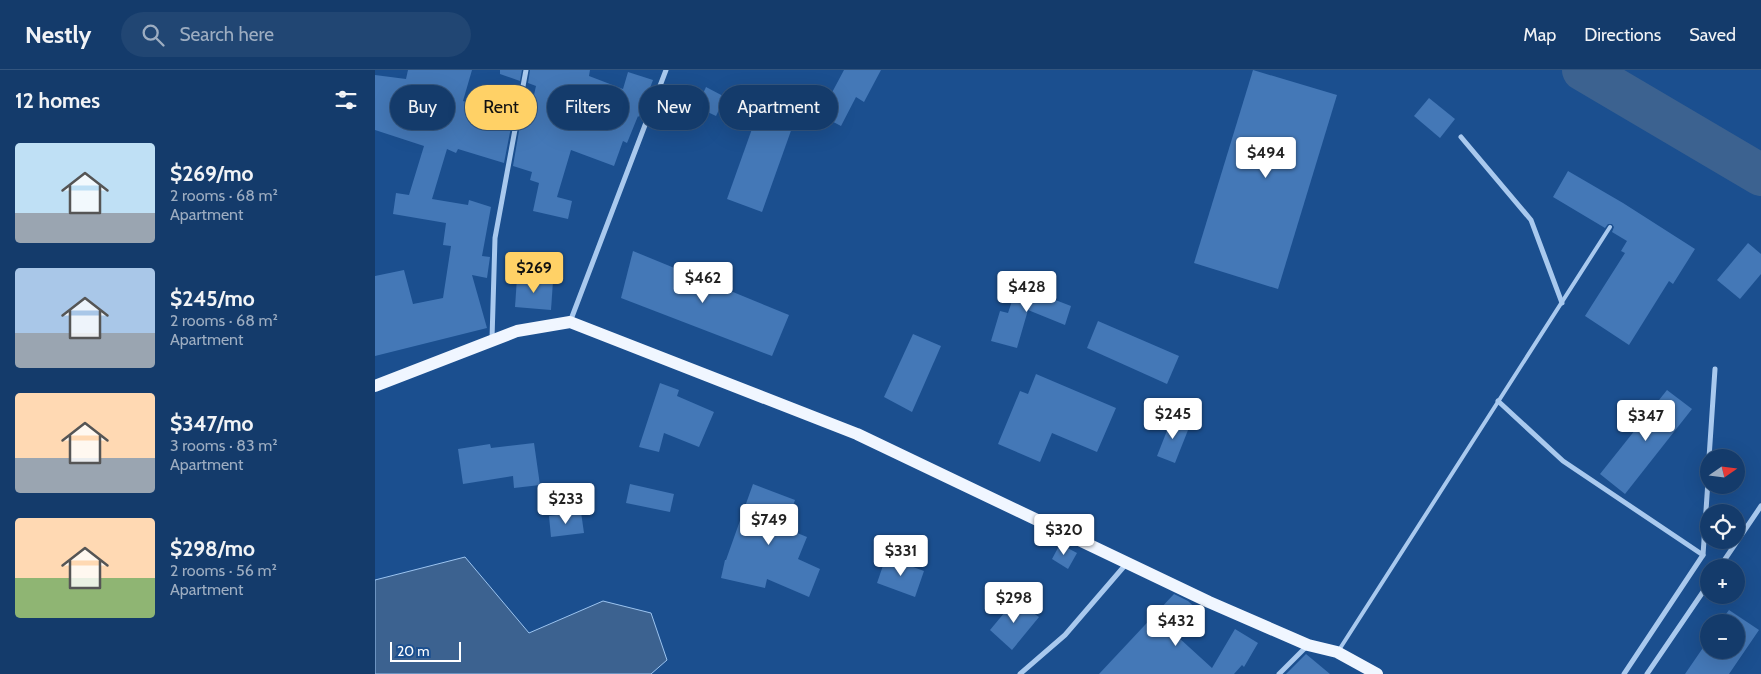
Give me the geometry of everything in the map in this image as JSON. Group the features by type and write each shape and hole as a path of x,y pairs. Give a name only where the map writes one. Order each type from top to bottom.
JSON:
{"main road":[{"path":"375,386 517,331 570,322 857,434 1209,602 1308,645 1337,652 1377,674"}],"street":[{"path":"492,341 495,238 526,70"},
{"path":"570,322 666,70"},
{"path":"1461,137 1531,220 1562,303"},
{"path":"1710,449 1715,369"},
{"path":"1498,402 1563,461 1703,555"},
{"path":"1624,674 1703,555 1707,494"},
{"path":"1725,559 1761,506"},
{"path":"1021,674 1065,635 1127,562"},
{"path":"1647,674 1700,596"},
{"path":"1279,674 1308,645"}],"lane":[{"path":"1337,652 1611,227"}],"water":[{"path":"465,557 529,633 603,601 651,613 667,660 651,674 375,674 375,580"}],"building":[{"path":"408,70 472,70 468,85 465,85 463,101 465,102 465,130 510,130 504,163 458,149 456,153 447,149 432,199 468,205 469,200 491,207 482,256 490,257 487,278 472,275 487,328 375,356 375,276 404,270 413,304 443,298 451,246 443,245 446,223 393,214 396,193 409,195 424,146 375,130 375,75 406,79"},
{"path":"500,70 522,70 520,81 500,74"},
{"path":"530,70 590,70 589,76 613,85 547,85 547,130 629,130 629,85 624,85 628,72 653,80 651,85 639,85 639,117 627,143 623,141 614,166 571,150 557,197 572,201 568,219 533,211 539,183 530,180 532,172 513,166 519,130 537,130 537,85 528,83"},
{"path":"844,70 881,70 864,102 856,97 841,126 838,124 838,85 836,85"},
{"path":"1253,70 1337,95 1278,289 1194,263"},
{"path":"709,89 719,94 719,110 716,116 709,113"},
{"path":"1429,98 1455,119 1440,138 1414,116"},
{"path":"752,130 791,130 762,212 727,199"},
{"path":"1568,171 1623,203 1695,249 1673,284 1669,281 1629,345 1585,316 1625,253 1621,251 1627,241 1612,232 1614,227 1612,224 1608,224 1605,228 1553,197"},
{"path":"1748,243 1761,254 1761,274 1740,299 1717,280"},
{"path":"633,251 789,315 772,356 621,298"},
{"path":"517,278 553,281 551,310 515,307"},
{"path":"1019,280 1039,286 1037,293 1071,306 1065,325 1028,310 1017,348 991,341 1000,311 1008,313"},
{"path":"1098,321 1179,356 1167,384 1087,348"},
{"path":"913,334 941,346 912,412 884,397"},
{"path":"1036,374 1116,408 1097,452 1052,433 1040,462 998,444 1020,391 1028,394"},
{"path":"660,383 679,390 677,396 714,412 699,447 664,433 659,452 639,447"},
{"path":"1667,390 1692,409 1625,494 1600,474"},
{"path":"1172,418 1190,425 1175,463 1157,456"},
{"path":"534,443 540,485 514,488 513,476 463,484 458,449 490,444 491,448"},
{"path":"630,484 674,494 670,512 626,503"},
{"path":"753,484 795,500 785,528 807,537 798,559 820,569 809,597 767,579 765,588 721,578 725,560"},
{"path":"581,512 584,533 551,537 549,516"},
{"path":"1060,544 1077,553 1068,569 1052,559"},
{"path":"886,557 924,571 915,597 877,583"},
{"path":"1174,594 1188,601 1201,613 1178,637 1212,668 1235,629 1258,643 1244,667 1242,665 1234,674 1099,674"},
{"path":"1015,600 1039,617 1012,650 990,630"},
{"path":"1729,610 1735,614 1726,614"},
{"path":"1745,621 1759,630 1745,651"},
{"path":"1700,652 1700,659 1739,659 1729,674 1685,674"},
{"path":"1306,654 1330,674 1286,674"}],"waterway":[{"path":"1583,70 1761,175"}]}
